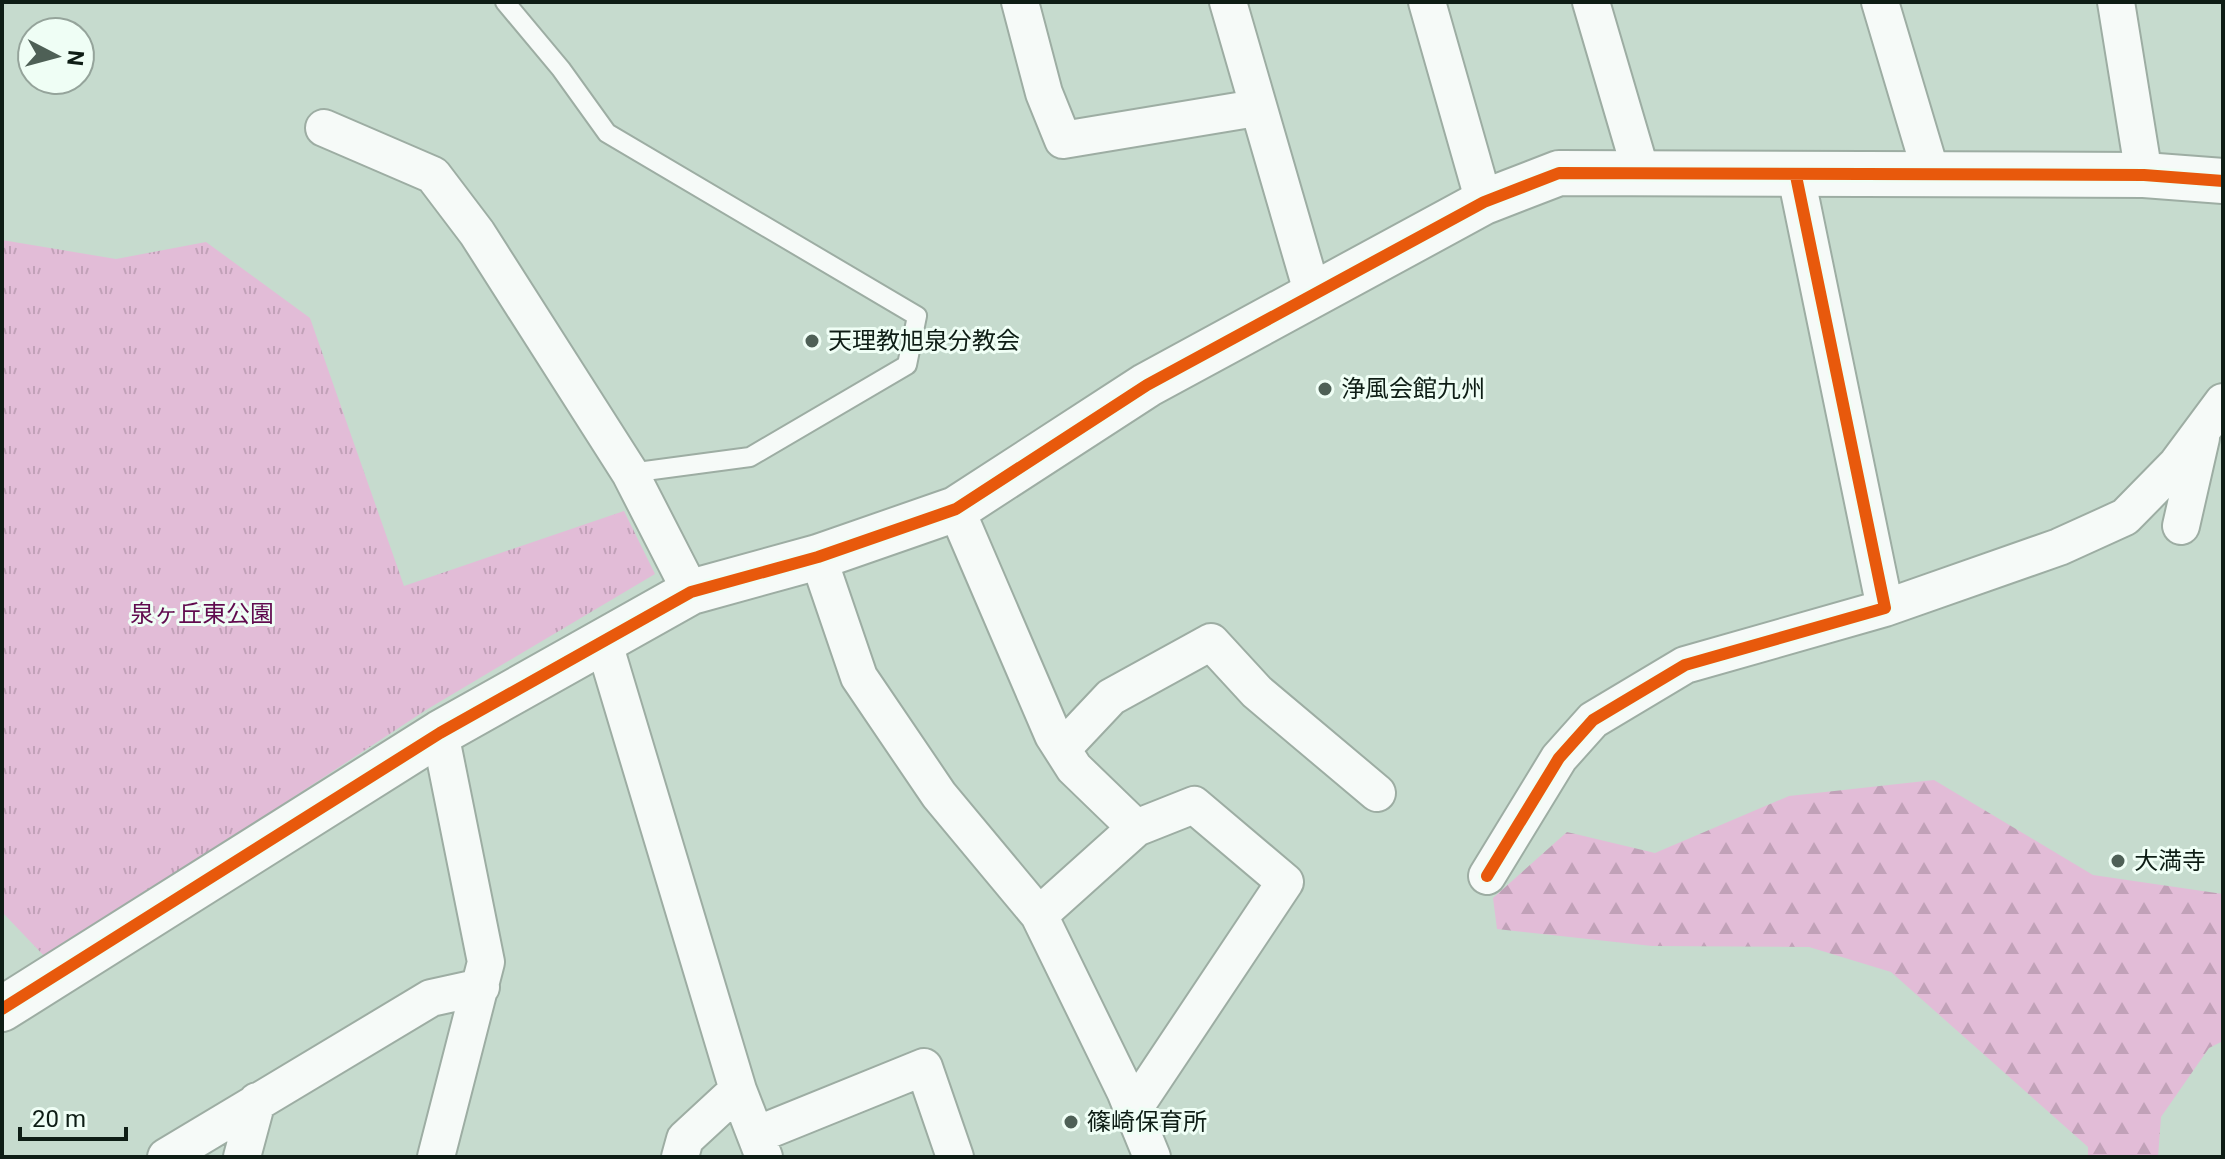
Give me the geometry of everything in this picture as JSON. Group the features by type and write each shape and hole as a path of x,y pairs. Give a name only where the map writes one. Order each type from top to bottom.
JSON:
{"street":[{"path":"1020,2 1044,93 1063,140 1256,108"},
{"path":"1228,2 1256,108 1313,295"},
{"path":"1427,2 1484,202"},
{"path":"1591,2 1641,172"},
{"path":"1880,2 1931,173"},
{"path":"2116,2 2144,175"},
{"path":"324,128 433,175 477,233 630,473 691,592"},
{"path":"2,1009 440,733 691,592 818,557 956,509 1147,385 1484,202 1559,173 2144,175 2223,181"},
{"path":"1796,176 1885,608"},
{"path":"1487,876 1559,758 1593,720 1685,665 1885,608 2059,547 2125,517 2177,464 2213,416"},
{"path":"2181,526 2213,416"},
{"path":"956,509 1062,749 1074,768 1136,828"},
{"path":"818,557 859,677 939,795 1039,915 1133,1110 1152,1157"},
{"path":"603,640 738,1090 760,1146 924,1067 955,1157"},
{"path":"1062,749 1111,697 1211,642 1257,692 1377,793"},
{"path":"436,1157 486,962 440,733"},
{"path":"1039,915 1136,828 1194,805 1285,882 1133,1110"},
{"path":"166,1157 431,998 481,987"},
{"path":"680,1157 685,1139 738,1090"},
{"path":"242,1157 257,1101"}],"lane":[{"path":"505,2 561,69 607,133 917,316 907,365 750,457 630,473"}],"green space":[{"name":"泉ヶ丘東公園","path":"2,240 116,259 206,242 310,318 404,586 624,511 655,574 426,710 47,959 2,912"},
{"path":"1934,780 2093,875 2223,894 2223,1041 2209,1048 2161,1117 2158,1157 2088,1157 2088,1147 1891,972 1809,947 1652,946 1497,929 1493,898 1567,832 1655,853 1789,796"}],"cycle path":[{"path":"2,1009 440,733 691,592 818,557 956,509 1147,385 1484,202 1559,173 2144,175 2223,181"},
{"path":"1487,876 1559,758 1593,720 1685,665 1885,608 1796,176"}],"place":[{"name":"天理教旭泉分教会","path":"812,341"},
{"name":"浄風会館九州","path":"1325,389"},
{"name":"大満寺","path":"2118,861"},
{"name":"篠崎保育所","path":"1071,1122"}]}
